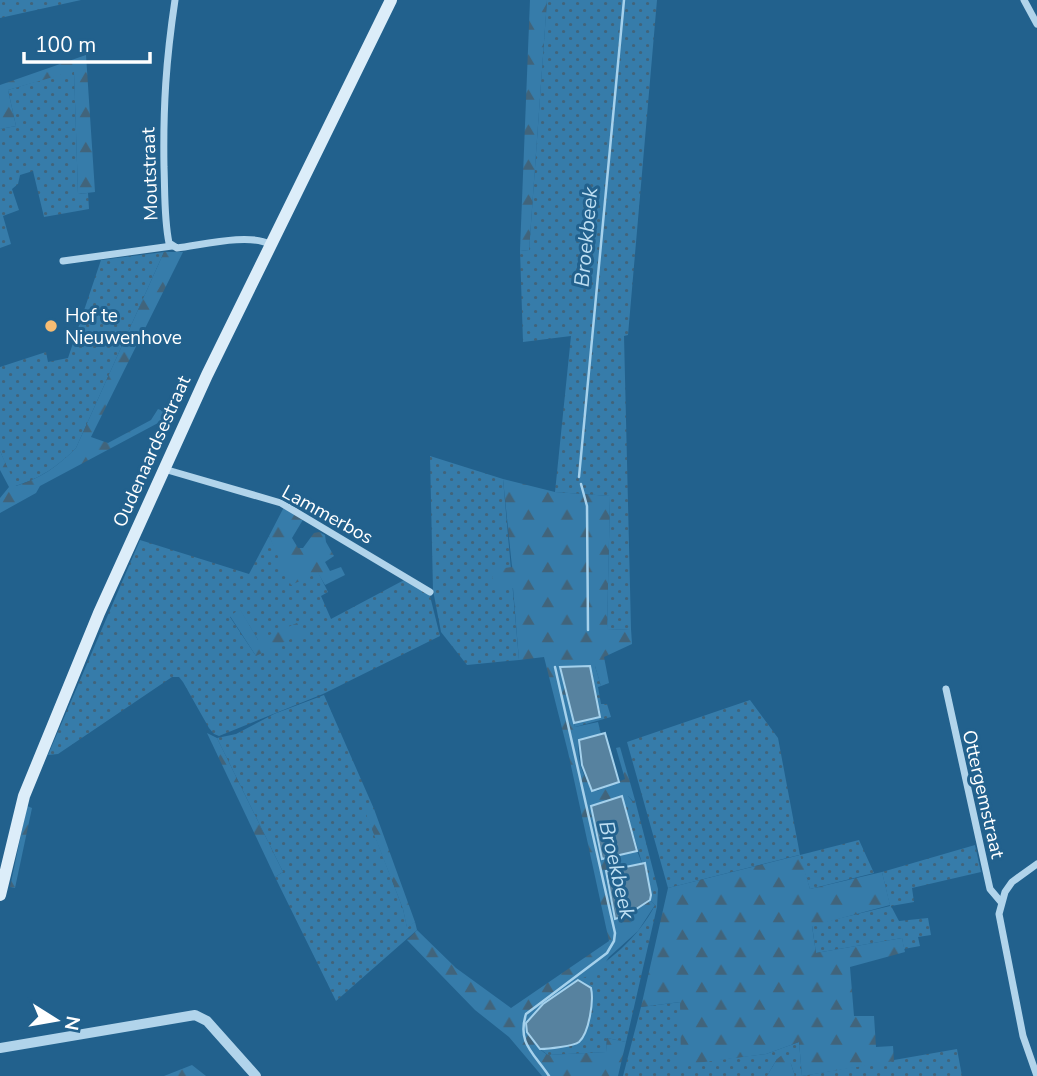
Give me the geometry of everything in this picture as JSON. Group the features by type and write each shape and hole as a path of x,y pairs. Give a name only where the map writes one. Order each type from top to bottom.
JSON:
{"main road":[{"name":"Oudenaardsestraat","path":"0,895 27,788 99,613 270,244 391,0"}],"street":[{"name":"Moutstraat","path":"175,0 165,67 162,121 168,236 172,246 177,248 260,239 270,244"},
{"path":"1024,0 1037,24"},
{"path":"63,261 172,246"},
{"name":"Lammerbos","path":"164,469 237,492 276,500 430,592"},
{"name":"Ottergemstraat","path":"946,689 990,889 1001,902"},
{"name":"Ottergemstraat","path":"1036,1071 1023,1036 1013,991 1001,927 1001,902 1012,882 1037,864"},
{"path":"0,1048 195,1015 207,1021 256,1076"}],"green space":[{"path":"0,0 81,0 0,18"},
{"path":"530,0 547,0 529,251 520,250"},
{"path":"547,0 657,0 628,335 624,336 631,629 607,630 610,496 555,492 571,336 523,342 520,250 529,251"},
{"path":"86,55 95,192 78,194 74,71 8,90 16,126 0,129 0,85"},
{"path":"74,70 78,194 88,193 89,209 44,217 33,171 20,175 18,184 12,189 19,210 3,216 11,244 0,248 0,129 16,126 8,90"},
{"path":"164,252 76,448 48,471 15,486 0,451 0,367 46,352 48,362 68,358 101,260"},
{"path":"164,252 183,252 91,437 108,443 151,420 158,409 173,415 40,486 36,493 0,513 0,498 9,487 0,470 0,451 16,486 48,471 76,448"},
{"path":"430,456 503,479 519,660 467,665 441,632 433,590"},
{"path":"503,479 555,492 610,496 607,630 631,629 632,644 604,657 609,683 601,686 595,666 560,668 575,727 598,722 601,734 579,741 584,775 597,791 625,779 616,748 620,747 635,800 622,796 602,859 637,851 642,863 607,871 627,915 650,900 655,905 638,931 609,957 600,971 578,980 543,1004 526,1023 533,1041 548,1055 606,1052 607,1038 626,1042 618,1076 542,1076 509,1037 475,1010 407,940 417,930 456,968 511,1008 609,941 568,752 544,657 519,660 513,588 499,587 492,578 498,569 512,567"},
{"path":"284,507 304,518 292,538 298,548 303,548 314,533 325,535 334,556 325,562 330,571 341,567 345,575 325,585 318,573 291,585 269,536"},
{"path":"269,536 281,559 318,572 328,592 321,596 331,619 406,579 429,592 440,636 323,694 219,736 209,728 183,682 179,677 172,677 58,754 48,755 140,540 249,574","holes":["240,610 258,640 256,656 230,617"]},
{"path":"240,609 258,640 297,623 303,633 256,656 230,616"},
{"path":"590,666 595,666 601,686 598,687 601,704 607,704 611,717 575,727 574,723 600,717"},
{"path":"324,695 374,809 367,815 403,909 407,927 415,922 417,930 336,1001 275,877 283,872 217,738 236,734 274,714"},
{"path":"750,700 778,738 800,855 859,840 874,873 810,889 799,855 668,888 627,742"},
{"path":"207,733 217,738 283,872 275,877"},
{"path":"622,796 635,800 658,889 657,907 626,1042 607,1038 606,1052 548,1055 540,1049 574,1045 583,984 578,980 622,948 640,928 655,905 650,900 645,864 642,863"},
{"path":"27,806 32,808 15,888 10,887"},
{"path":"374,809 415,922 407,928 403,909 366,814"},
{"path":"975,845 981,872 912,888 914,902 891,906 899,921 928,918 931,935 918,937 920,946 904,949 902,938 816,953 812,925 890,906 882,872"},
{"path":"800,855 810,889 882,872 890,905 812,926 816,953 902,938 905,952 850,967 854,1016 874,1016 876,1047 893,1046 894,1061 802,1076 799,1042 766,1054 681,1065 680,1002 641,1007 668,888"},
{"path":"681,1002 681,1064 766,1054 799,1042 802,1076 795,1076 791,1064 777,1059 767,1076 623,1076 641,1007"},
{"path":"957,1049 962,1076 802,1076"},
{"path":"782,1055 791,1064 795,1076 767,1076 777,1059"},
{"path":"192,1065 206,1076 164,1076"}],"water":[{"path":"590,666 600,717 574,723 560,667"},
{"path":"605,733 619,782 592,791 582,765 579,740"},
{"path":"622,796 637,851 602,859 591,806"},
{"path":"645,863 650,900 627,915 615,919 606,871"},
{"path":"578,980 591,988 592,994 590,1016 583,1038 572,1045 540,1049 527,1032 526,1023 543,1004"}],"waterway":[{"name":"Broekbeek","path":"579,477 624,0"},
{"name":"Broekbeek","path":"581,484 587,506 588,630"},
{"name":"Broekbeek","path":"549,1076 525,1040 526,1014 607,953 615,933 555,667"}],"place":[{"name":"Hof te Nieuwenhove","path":"51,326"}]}
